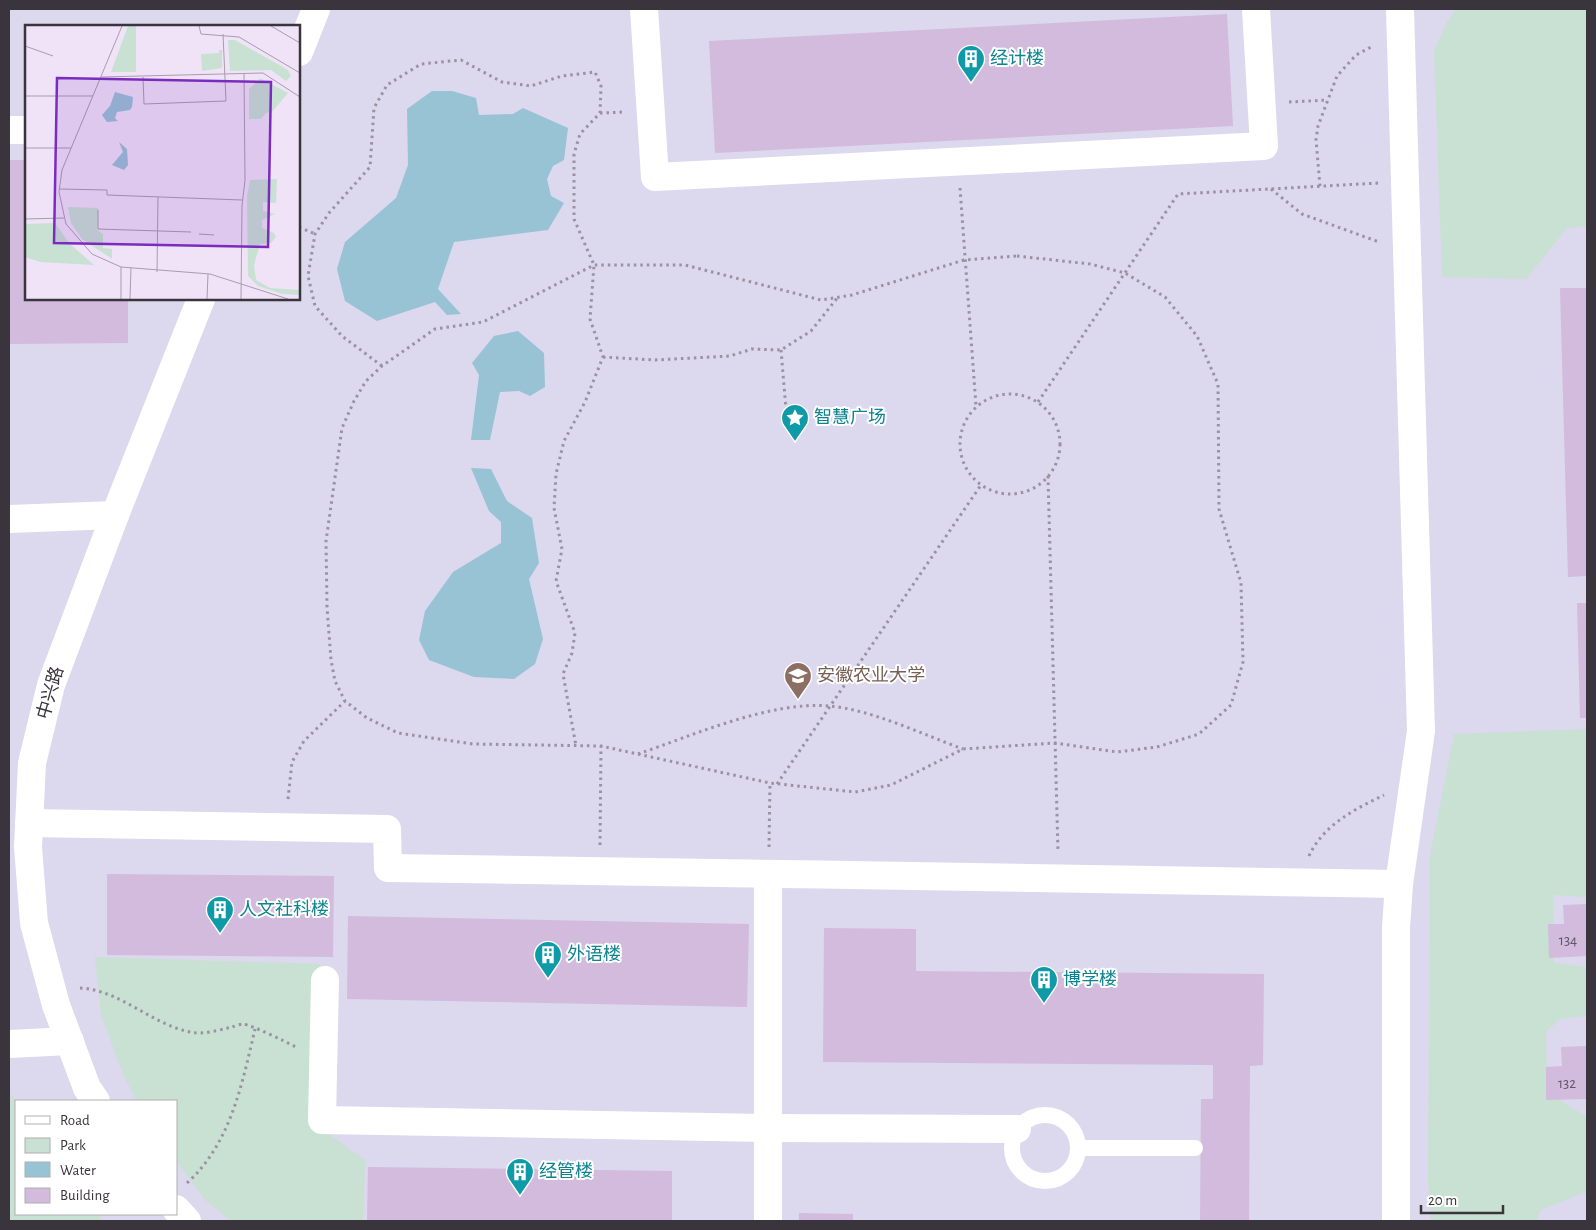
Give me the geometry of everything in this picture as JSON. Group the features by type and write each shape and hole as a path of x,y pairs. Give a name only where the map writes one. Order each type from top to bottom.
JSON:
{"street":[{"path":"300,49 316,9"},
{"path":"644,9 655,177 1264,146 1256,9"},
{"path":"1396,1221 1396,928 1399,884 1420,732 1401,21"},
{"path":"9,130 25,130"},
{"name":"中兴路","path":"95,1100 87,1088 70,1041 52,988 34,924 28,847 32,763 51,685 115,515 201,300"},
{"path":"9,519 115,515"},
{"path":"29,823 387,829 388,868 1399,884"},
{"path":"768,875 768,1221"},
{"path":"325,980 322,1120 768,1128 1017,1129"},
{"path":"9,1044 70,1041"},
{"path":"179,1198 188,1221"}],"lane":[{"path":"1045,1115 1056,1117 1066,1122 1074,1131 1078,1141 1078,1148 1075,1163 1069,1172 1059,1178 1048,1181 1038,1181 1023,1174 1014,1160 1011,1150 1012,1139 1017,1129 1034,1116 1045,1115"},
{"path":"1078,1148 1195,1148"}],"path":[{"path":"1320,186 1316,140 1318,126 1338,76 1356,55 1401,21"},
{"path":"382,366 342,336 315,306 308,276 315,234 329,213 370,167 374,108 387,85 422,64 461,60 502,82 531,86 562,76 595,72 601,86 600,113 580,134 574,154 574,219 594,265 590,319 602,357 585,402 564,441 556,483 554,508 562,549 556,580 575,633 572,653 563,674 576,746"},
{"path":"1262,104 1328,100"},
{"path":"958,162 976,406"},
{"path":"1038,402 1178,194 1405,181"},
{"path":"1271,189 1302,214 1407,252"},
{"path":"300,227 315,234"},
{"path":"1017,256 1090,264 1125,273 1165,297 1197,336 1218,384 1218,509 1241,583 1243,662 1230,705 1199,734 1157,747 1117,752 1055,743 963,750 891,785 854,792 770,783 601,746 473,744 398,733 367,718 345,700 335,681 331,660 326,541 342,428 354,401 366,381 382,366 435,329 483,322 594,265 685,265 821,300 852,295 964,260 1017,256"},
{"path":"602,357 655,360 730,356 752,349 781,350 812,331 838,297"},
{"path":"781,350 786,409"},
{"path":"1007,393 1024,395 1038,402 1050,414 1058,429 1060,445 1057,462 1048,476 1036,487 1020,493 1004,494 987,489 974,479 964,466 960,450 960,434 966,418 976,406 990,397 1007,393"},
{"path":"1048,476 1058,878"},
{"path":"777,784 981,485"},
{"path":"287,827 288,783 292,762 304,741 345,700"},
{"path":"637,755 739,719 798,706 830,706 867,713 963,750"},
{"path":"600,872 601,746"},
{"path":"1298,882 1313,847 1330,827 1355,809 1413,782"},
{"path":"768,875 770,783"},
{"path":"52,988 96,990 112,996 152,1018 191,1032 213,1031 243,1024 281,1039 323,1062"},
{"path":"179,1198 223,1136 241,1085 255,1029"}],"shaded area":[{"name":"安徽农业大学","path":"9,9 1587,9 1587,1221 9,1221"}],"green space":[{"path":"1457,9 1587,9 1587,226 1567,228 1526,279 1442,277 1434,51 1448,20"},
{"path":"1587,729 1587,897 1553,895 1554,963 1587,967 1587,1016 1560,1019 1546,1032 1547,1092 1587,1117 1587,1194 1582,1193 1540,1211 1537,1221 1431,1221 1428,1181 1430,855 1454,734"},
{"path":"95,957 320,964 319,1127 365,1160 363,1221 231,1221 205,1200 178,1164 178,1100 136,1100 124,1077 101,1015"},
{"path":"9,1092 15,1101 15,1215 98,1215 102,1221 9,1221"}],"water":[{"path":"432,91 452,91 476,98 479,115 513,114 523,108 568,128 564,160 553,166 547,179 551,196 564,203 548,230 454,242 438,289 461,314 447,315 435,302 377,321 345,301 337,269 345,242 396,198 408,165 407,109"},
{"path":"518,331 544,353 545,387 530,396 519,391 500,392 490,440 471,440 479,375 472,363 494,336"},
{"path":"471,468 491,469 507,501 532,518 539,563 529,579 543,639 535,664 514,679 474,677 429,660 419,640 425,611 453,572 501,543 501,522 489,511"}],"building":[{"name":"经计楼","path":"1227,14 1233,126 715,153 709,41"},
{"path":"9,160 25,160 25,300 128,300 128,343 9,344"},
{"path":"1560,288 1587,288 1587,576 1568,577"},
{"path":"1577,603 1587,603 1587,718 1580,718"},
{"name":"人文社科楼","path":"107,874 334,876 333,957 107,955"},
{"path":"1587,904 1587,956 1549,958 1548,924 1564,924 1563,905"},
{"name":"外语楼","path":"348,916 749,924 747,1007 347,999"},
{"name":"博学楼","path":"824,928 916,929 916,971 1264,974 1263,1065 1250,1066 1249,1221 1200,1221 1201,1099 1213,1099 1213,1065 823,1062"},
{"path":"1587,1046 1587,1099 1546,1100 1546,1067 1562,1066 1561,1047"},
{"name":"经管楼","path":"368,1167 672,1171 672,1221 367,1221"},
{"path":"799,1213 853,1214 853,1221 799,1221"}],"place":[{"name":"经计楼","path":"971,83"},
{"name":"智慧广场","path":"795,442"},
{"name":"安徽农业大学","path":"798,700"},
{"name":"人文社科楼","path":"220,934"},
{"name":"外语楼","path":"548,979"},
{"name":"博学楼","path":"1044,1004"},
{"name":"经管楼","path":"520,1196"}]}
